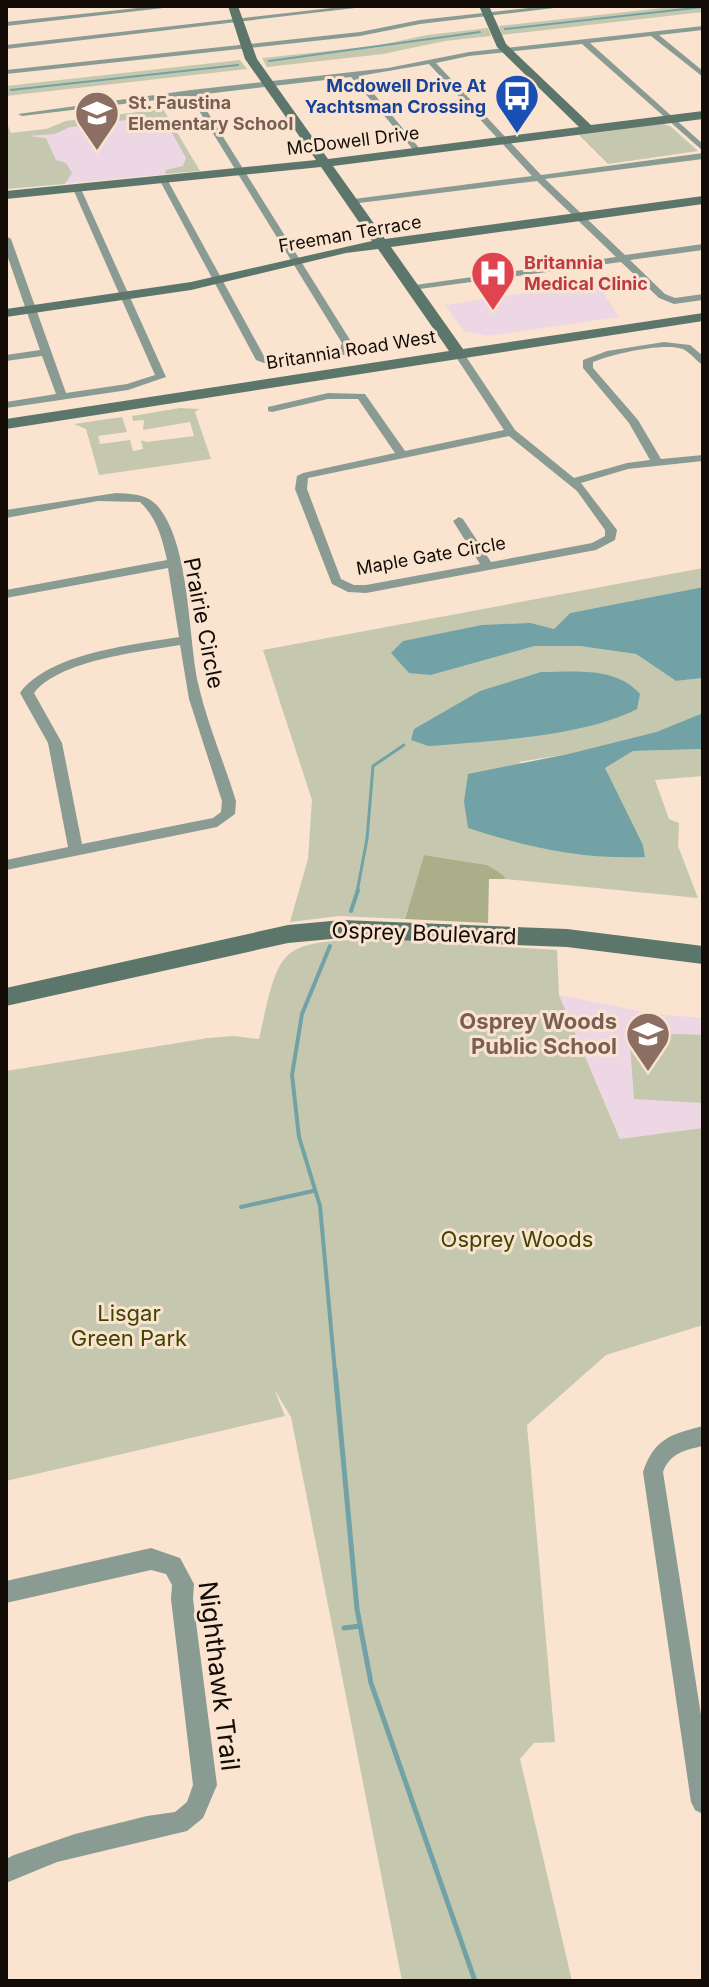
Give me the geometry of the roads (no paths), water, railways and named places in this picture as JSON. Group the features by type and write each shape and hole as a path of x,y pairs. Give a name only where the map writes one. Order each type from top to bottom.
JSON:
{"street":[{"path":"6,24 177,6"},
{"path":"233,6 251,59 459,354"},
{"path":"6,47 368,6"},
{"path":"6,72 246,46 486,10 567,6"},
{"path":"486,10 498,41 588,129"},
{"path":"22,114 353,74 506,50 703,28"},
{"path":"652,33 703,75"},
{"path":"583,41 703,148"},
{"path":"431,62 539,178 667,299 703,297"},
{"path":"353,74 417,151"},
{"path":"164,181 264,361 278,363 340,353 348,347 191,92"},
{"name":"McDowell Drive","path":"6,195 241,173 703,115"},
{"path":"354,202 703,156"},
{"path":"6,405 149,383 161,377 77,189"},
{"name":"Freeman Terrace","path":"6,313 218,280 383,244 703,200"},
{"path":"6,239 12,272 30,310 62,396"},
{"path":"415,288 703,247"},
{"name":"Britannia Road West","path":"6,424 703,317"},
{"path":"656,461 634,422 588,368 588,360 603,354 673,345 688,348 703,362"},
{"path":"6,358 46,352"},
{"name":"Maple Gate Circle","path":"459,354 511,432 573,482 611,530 611,537 596,546 366,589 352,589 336,581 300,481 309,473 511,432"},
{"path":"272,409 297,402 352,394 361,396 401,453"},
{"path":"573,482 656,461 703,458"},
{"name":"Prairie Circle","path":"6,514 121,495 145,500 156,508 173,563 192,683 229,801 228,814 217,822 6,865"},
{"path":"459,521 487,565"},
{"path":"6,594 173,563"},
{"path":"76,851 55,743 27,693 30,684 40,677 101,656 186,640"},
{"name":"Osprey Boulevard","path":"6,997 307,932 364,928 567,938 703,955"},
{"path":"703,1436 667,1447 656,1460 653,1472 695,1688 703,1802"},
{"name":"Nighthawk Trail","path":"6,1592 151,1559 173,1565 183,1584 182,1599 205,1785 201,1801 192,1815 180,1823 155,1826 44,1854 6,1871"}],"water":[{"path":"703,587 703,678 676,681 636,654 579,646 535,646 431,675 409,673 391,653 403,641 482,625 531,623 554,629 570,613"},
{"path":"541,672 594,672 619,679 640,694 637,709 590,726 535,736 428,746 411,740 414,729 480,691"},
{"path":"703,713 703,749 633,751 605,768 643,845 645,857 555,851 468,828 464,802 468,774 656,732"}],"waterway":[{"path":"505,29 703,7"},
{"path":"269,61 480,32"},
{"path":"11,90 238,65"},
{"path":"357,892 367,839 373,766 404,745"},
{"path":"351,911 358,890"},
{"path":"330,946 302,1014 292,1075 299,1137 320,1206 335,1372"},
{"path":"241,1207 313,1191"},
{"path":"335,1370 357,1609 371,1683 475,1981"},
{"path":"344,1628 360,1626"}],"place":[{"name":"Mcdowell Drive At Yachtsman Crossing","path":"517,135"},
{"name":"St. Faustina Elementary School","path":"97,152"},
{"name":"Britannia Medical Clinic","path":"493,312"},
{"name":"Osprey Woods Public School","path":"648,1073"}],"park label":[{"name":"Osprey Woods","path":"517,1239"},
{"name":"Lisgar Green Park","path":"129,1326"}]}
